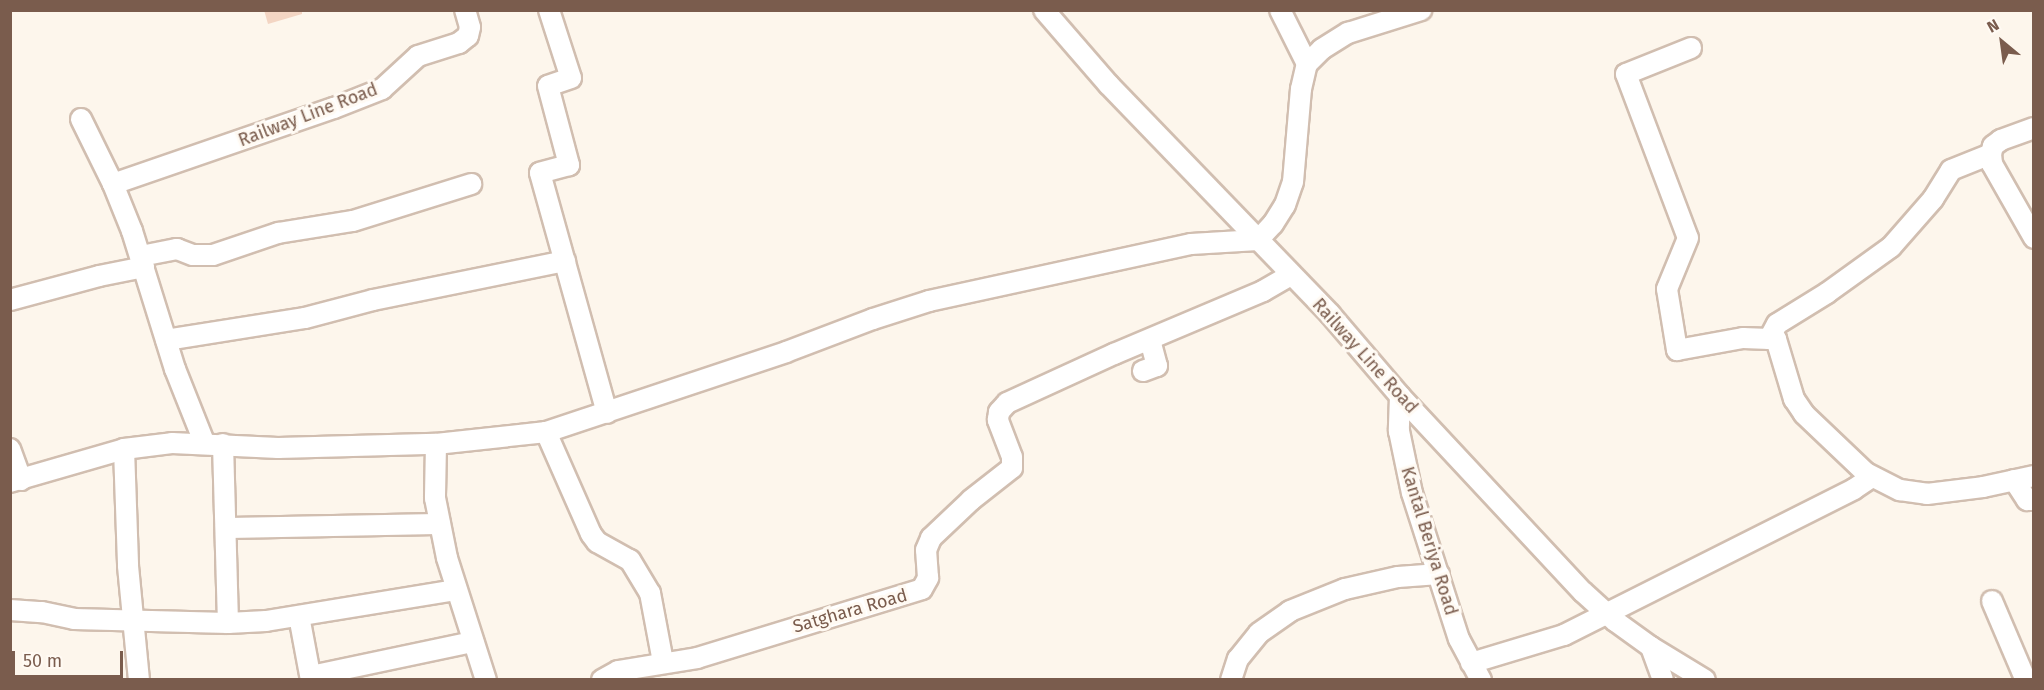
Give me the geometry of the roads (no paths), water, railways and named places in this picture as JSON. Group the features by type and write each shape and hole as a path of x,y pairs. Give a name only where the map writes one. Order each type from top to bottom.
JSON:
{"street":[{"name":"Railway Line Road","path":"114,184 334,108 381,89 418,56 459,43 468,36 470,27 465,10"},
{"path":"549,10 571,78 548,86 569,165 540,173 607,413"},
{"name":"Railway Line Road","path":"1044,10 1109,85 1330,314 1400,396 1583,592 1651,647 1705,680"},
{"path":"1280,10 1307,64"},
{"path":"10,449 16,481 124,449 172,442 278,448 436,444 546,432 929,301 1191,244 1258,240 1279,215 1293,182 1301,89 1307,64 1322,49 1348,33 1421,10"},
{"path":"1691,48 1626,74 1689,238 1666,289 1677,350 1743,338 1776,339 1794,399 1804,414 1843,453 1872,477 1900,490 1927,494 2024,478 2028,500 2034,500"},
{"path":"81,119 114,184 142,262 166,340 214,443 226,528 228,623"},
{"path":"2034,128 2001,140 1993,146 1990,154 1992,164 2034,238"},
{"path":"1769,339 1777,324 1827,293 1891,247 1933,199 1951,170 1990,154"},
{"path":"10,300 99,276 177,249 193,255 213,255 278,233 353,221 471,184"},
{"path":"166,340 304,318 373,300 565,261"},
{"name":"Satghara Road","path":"602,680 618,670 697,658 922,589 928,578 926,550 931,538 971,500 1012,468 1012,457 998,420 999,412 1007,403 1263,291 1291,275"},
{"path":"1143,370 1157,366 1150,340"},
{"name":"Kantal Beriya Road","path":"1400,396 1399,431 1406,469 1459,639 1476,671"},
{"path":"546,432 591,534 597,542 630,560 650,593 663,662"},
{"path":"436,444 435,498 440,524 456,590 486,680"},
{"path":"124,449 128,566 134,619 134,678"},
{"path":"1476,671 1564,635 1605,612 1854,489 1872,477"},
{"path":"226,528 440,524"},
{"path":"1232,680 1238,659 1259,633 1290,611 1345,589 1398,577 1439,574"},
{"path":"10,610 42,612 74,619 228,623 299,616 456,590"},
{"path":"1992,601 2024,676"},
{"path":"299,616 311,678 473,642"},
{"path":"1651,647 1663,680"}]}
